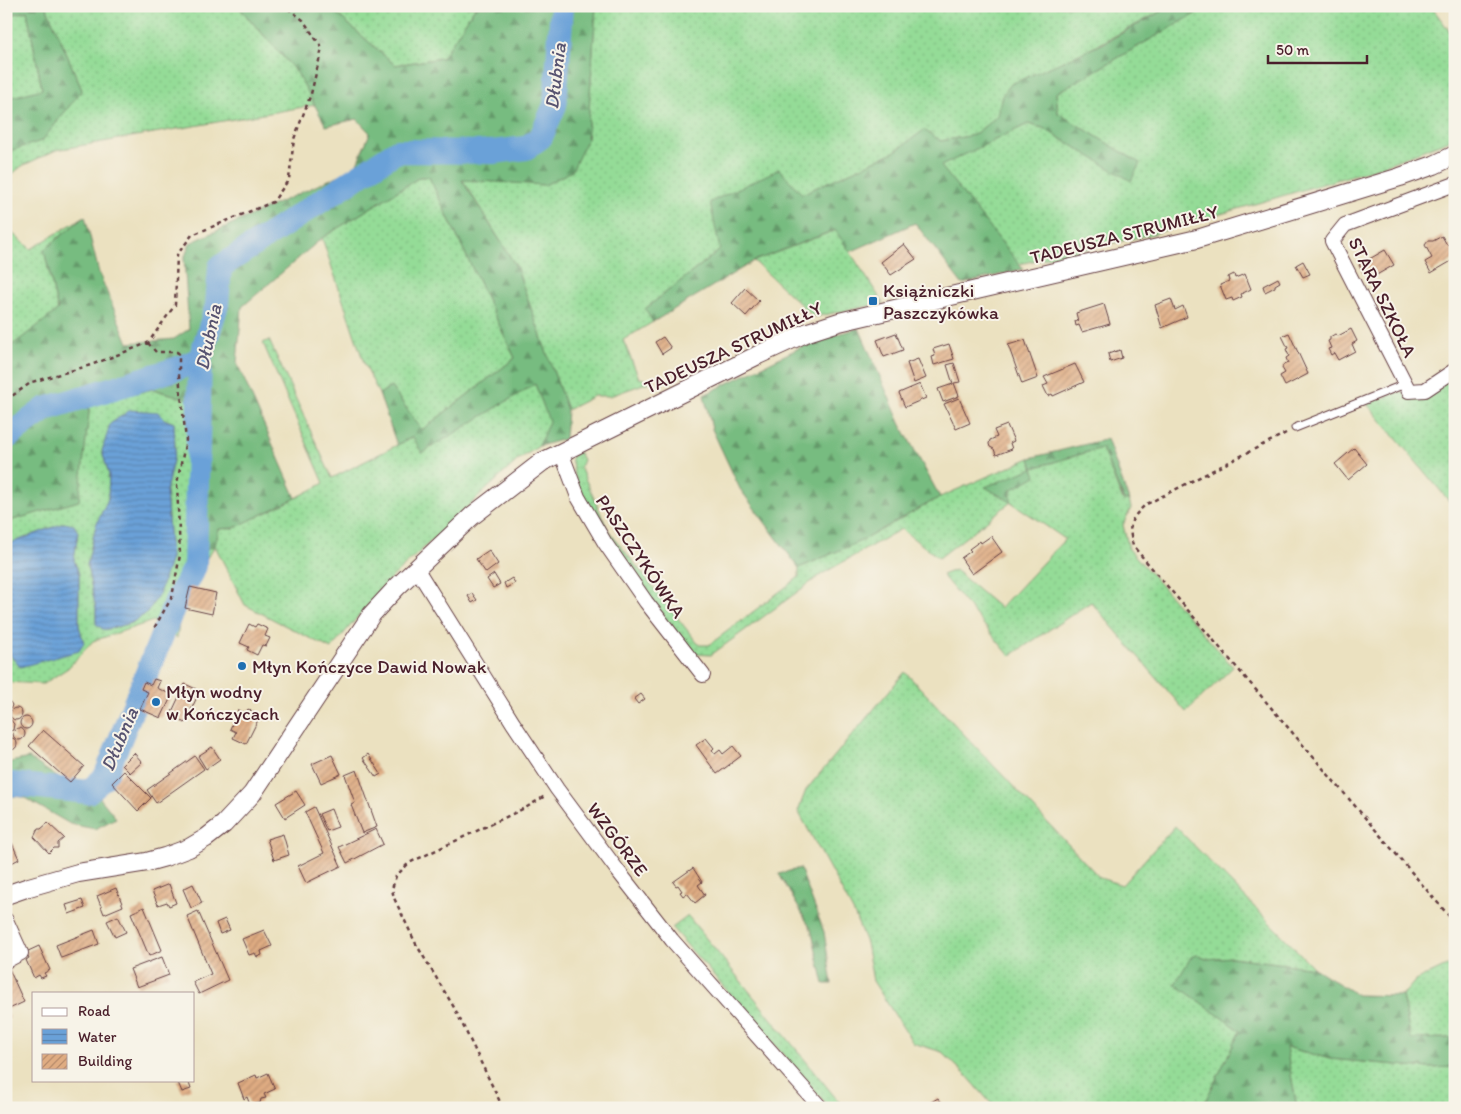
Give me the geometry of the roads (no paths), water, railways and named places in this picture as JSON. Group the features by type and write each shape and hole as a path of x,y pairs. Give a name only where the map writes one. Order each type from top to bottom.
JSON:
{"street":[{"name":"TADEUSZA STRUMIŁŁY","path":"6,895 29,886 78,872 147,862 165,857 189,848 224,824 252,794 372,614 416,568 472,516 542,462 561,452 808,332 839,322 1197,239 1400,177 1455,155"},
{"name":"STARA SZKOŁA","path":"1455,184 1345,225 1332,241 1409,391 1425,390 1455,370"},
{"name":"PASZCZYKÓWKA","path":"561,452 578,496 605,543 646,602 703,675"},
{"name":"WZGÓRZE","path":"416,568 513,723 558,789 672,940 821,1108"},
{"path":"6,920 21,953 6,961"}],"lane":[{"path":"1295,428 1405,384"}],"water":[{"path":"130,410 158,412 164,419 174,423 175,451 166,491 171,558 159,594 147,613 131,623 104,630 96,624 96,609 87,565 96,525 108,499 109,475 102,451 110,424"},
{"path":"64,523 74,525 78,532 74,560 79,574 79,626 84,643 79,651 20,667 6,650 6,545"}],"waterway":[{"name":"Dłubnia","path":"6,787 12,784 88,792 105,777 176,601 195,566 200,359 217,305 220,267 397,151 493,152 526,148 541,137 555,105 562,6"},
{"path":"6,438 45,409 179,368 200,359"}],"place":[{"name":"Książniczki Paszczykówka","path":"873,301"},
{"name":"Młyn Kończyce Dawid Nowak","path":"242,666"},
{"name":"Młyn wodny w Kończycach","path":"156,702"}]}
